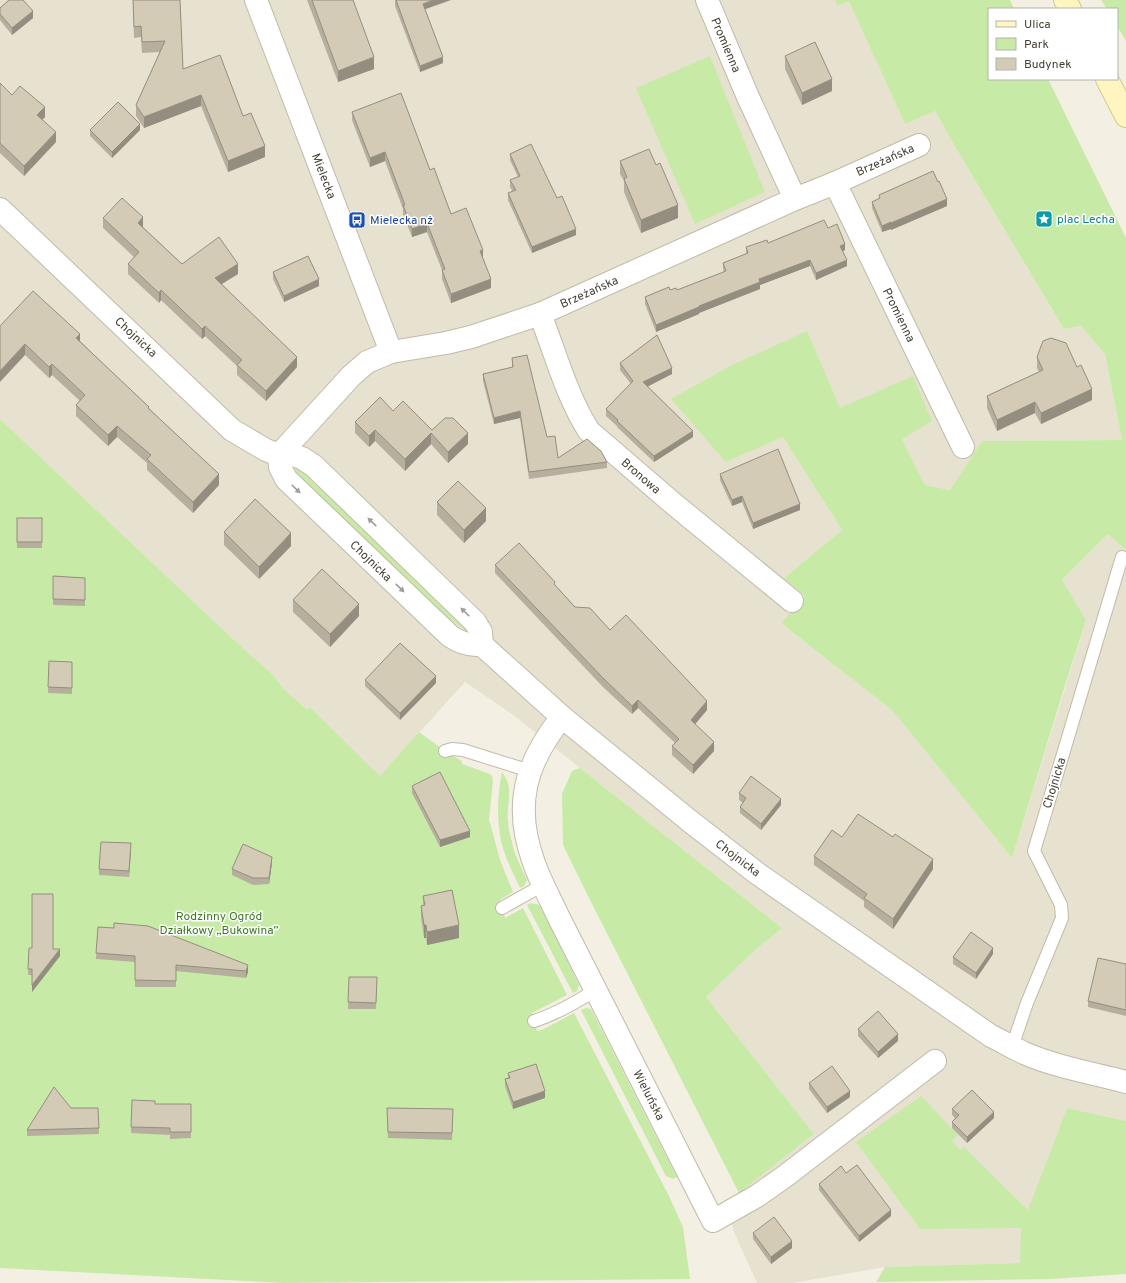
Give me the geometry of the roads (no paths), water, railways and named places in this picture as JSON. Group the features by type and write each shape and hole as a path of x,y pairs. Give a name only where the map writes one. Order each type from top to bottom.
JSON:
{"main road":[{"path":"1108,80 1126,116"},
{"path":"1111,80 1126,102"}],"street":[{"path":"241,0 247,7 259,8"},
{"name":"Promienna","path":"707,0 748,97 794,199"},
{"name":"Mielecka","path":"259,8 391,352"},
{"name":"Brzeżańska","path":"279,455 351,376 367,362 391,352 446,343 471,337 540,314 794,199 835,183 919,145"},
{"name":"Promienna","path":"835,183 963,447"},
{"name":"Chojnicka","path":"0,209 232,430 254,444 279,455 292,455 302,458 314,466 476,622 481,632 482,645"},
{"name":"Bronowa","path":"540,314 573,400 589,431 675,505 792,601"},
{"name":"Chojnicka","path":"279,455 280,467 286,479 450,636 458,642 469,645 482,645 562,717 655,794 758,874 991,1036 1024,1053 1058,1065 1126,1082"},
{"name":"Wieluńska","path":"562,717 545,740 530,771 525,790 525,828 530,854 543,885 713,1221 784,1178 935,1061"}],"lane":[{"name":"Chojnicka","path":"1012,1047 1062,918 1061,905 1034,851 1122,557"},
{"path":"445,751 452,749 463,750 530,771"},
{"path":"502,908 543,885"},
{"path":"534,1021 575,1003 596,990"}],"place":[{"name":"plac Lecha","path":"1044,219"},
{"name":"Mielecka nż","path":"357,220"}],"park label":[{"name":"Rodzinny Ogród Działkowy „Bukowina”","path":"219,923"}]}
